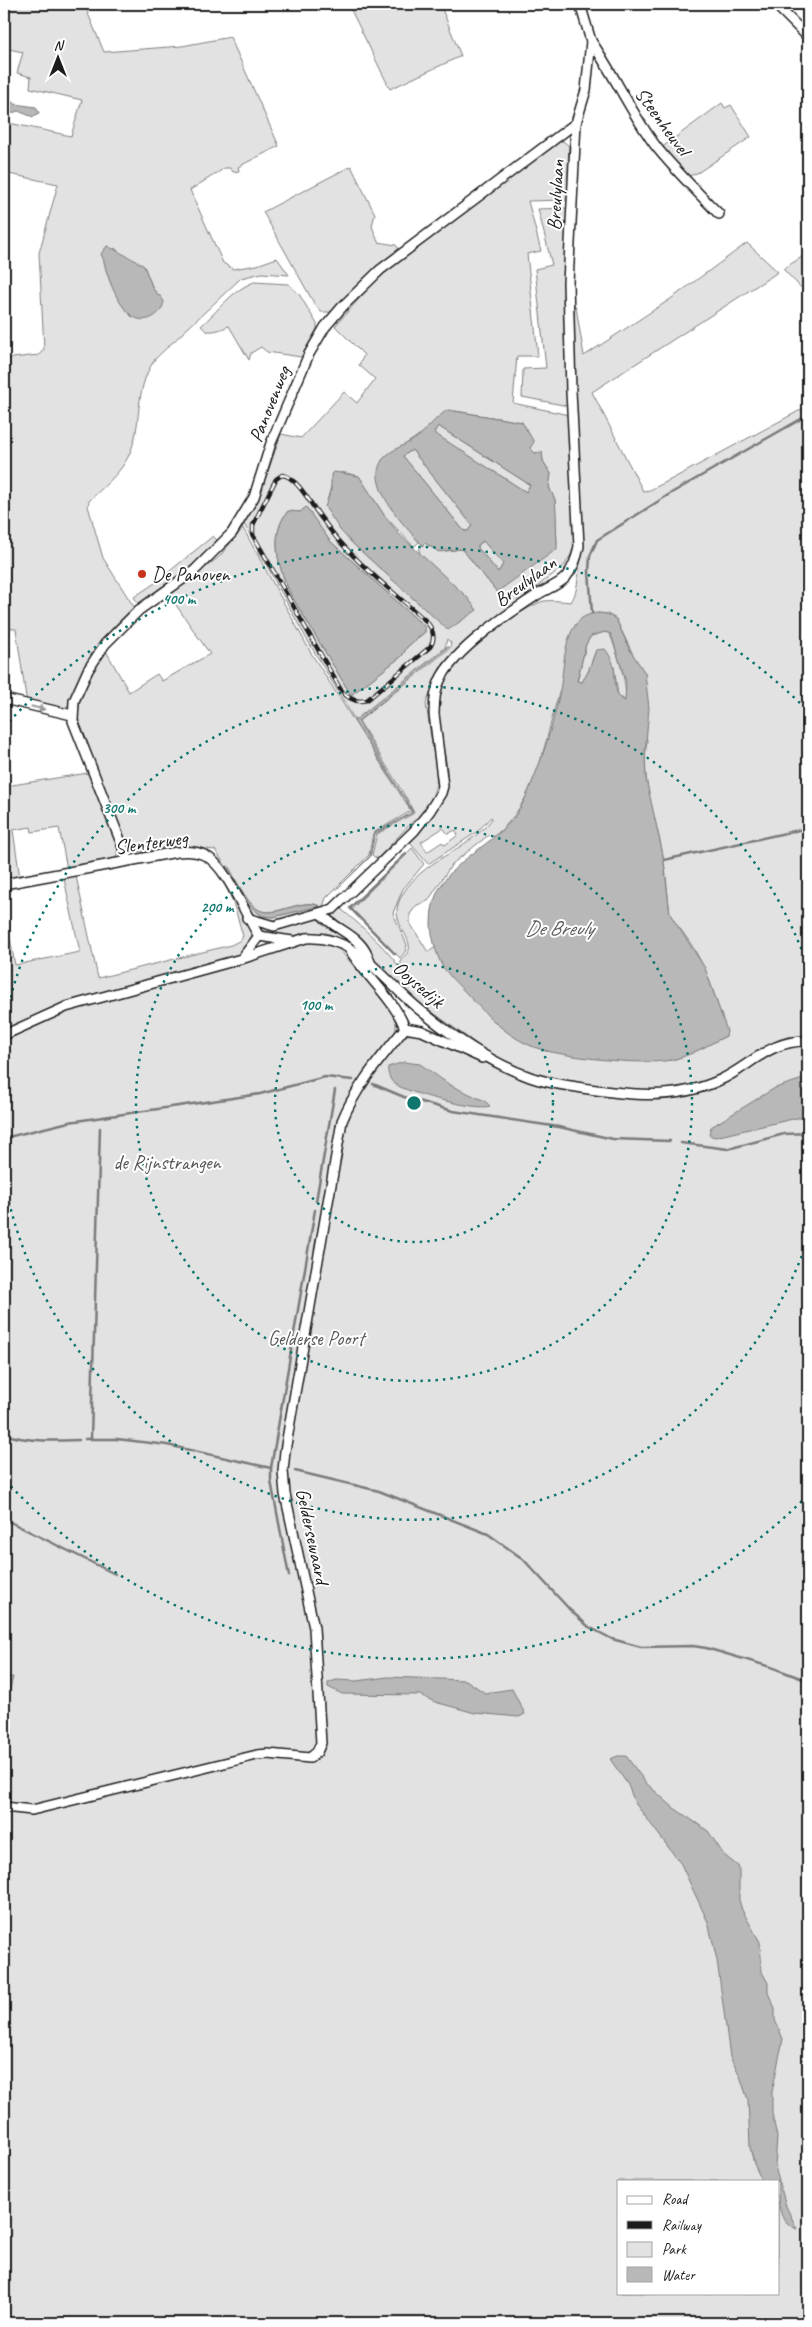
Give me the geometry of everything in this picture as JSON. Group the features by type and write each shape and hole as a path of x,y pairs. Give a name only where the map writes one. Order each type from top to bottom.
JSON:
{"street":[{"path":"576,123 586,90 591,40 580,4"},
{"path":"775,4 808,37"},
{"name":"Steenheuvel","path":"591,40 657,148 685,181 719,214"},
{"name":"Panovenweg","path":"72,715 74,701 88,670 105,644 139,610 194,571 232,533 254,497 272,443 309,354 326,327 343,306 380,270 576,123"},
{"name":"Breulylaan","path":"247,918 274,926 321,914 340,903 414,831 441,793 443,778 434,702 440,681 450,664 511,612 564,579 574,567 579,546 571,391 568,283 576,123"},
{"path":"4,699 72,715 128,860"},
{"name":"Slenterweg","path":"4,884 128,860 182,852 205,855 221,868 247,918 259,936"},
{"path":"321,914 328,922 355,938 368,954 371,964"},
{"path":"241,959 259,936 294,941"},
{"name":"Ooysedijk","path":"4,1035 66,1007 241,959 294,941 306,938 327,938 348,947 371,964 420,1011 492,1060 531,1078 621,1094 660,1096 700,1088 720,1080 763,1052 778,1045 789,1042 808,1041"},
{"path":"348,947 356,961 398,1011 405,1028 422,1031 480,1057 492,1060"},
{"name":"Geldersewaard","path":"4,1807 32,1810 257,1755 268,1754 310,1758 317,1752 321,1742 321,1718 314,1628 285,1494 283,1471 285,1451 342,1121 349,1103 361,1084 405,1028"}],"green space":[{"path":"4,4 84,4 104,52 182,46 230,37 279,146 238,167 239,171 233,172 230,168 225,168 190,190 223,263 233,269 257,265 277,258 289,275 262,273 241,278 155,359 148,372 143,384 136,431 126,462 89,501 88,506 103,558 134,607 99,644 83,670 71,701 65,709 27,704 16,629 4,628 4,359 39,355 44,349 39,253 58,184 4,173 4,122 71,136 82,100 30,88 31,77 17,73 23,52 4,48","holes":["115,248 122,255 144,266 153,289 161,297 132,317 114,290 104,260"]},
{"path":"361,4 440,4 461,56 390,89 350,8"},
{"path":"722,103 725,108 731,105 751,137 699,172 687,177 661,148"},
{"path":"558,141 563,141 569,146 567,200 528,201 541,251 527,254 538,356 517,356 513,403 569,415 576,536 574,550 564,566 457,649 440,668 426,704 437,775 433,795 423,812 424,814 418,821 413,821 377,859 372,855 377,834 414,813 406,797 403,798 411,811 373,833 369,855 326,898 323,907 285,921 265,922 257,919 245,908 224,868 225,865 215,850 176,846 136,852 127,847 77,724 78,714 85,685 94,667 106,651 129,692 157,674 162,681 210,654 169,595 219,557 243,528 311,653 402,797 405,796 359,721 450,648 451,643 447,639 445,648 356,722 306,638 244,524 267,474 281,434 301,438 344,392 357,403 375,379 359,365 364,355 335,326 374,282","holes":["455,411 522,422 530,448 535,453 542,452 543,461 551,474 549,487 555,500 557,545 497,592 463,550 441,550 425,543 419,549 420,554 429,563 427,611 352,543 327,501 332,483 341,472 359,476 384,515 414,547 419,542 390,507 382,460","306,508 330,541 425,627 425,632 407,647 402,656 351,695 291,595 283,575 278,553 278,531 288,511 300,512","228,866 240,889 252,904 263,911 270,912 304,904 320,906 273,917 262,916 249,905 226,867"]},
{"path":"351,166 375,214 372,226 378,242 396,245 401,252 337,309 330,312 321,312 315,305 263,212"},
{"path":"567,208 568,406 522,397 523,369 546,368 535,269 552,265 538,209"},
{"path":"747,243 778,272 592,392 643,491 650,490 672,479 808,406 808,1036 787,1037 776,1041 719,1076 701,1084 658,1093 594,1087 534,1076 486,1051 424,1006 353,944 327,933 290,937 262,933 254,923 264,929 281,928 341,909 372,936 413,979 400,962 409,950 409,944 397,915 400,899 419,874 470,840 492,819 491,817 477,832 428,864 410,843 435,811 445,790 447,770 439,731 438,711 445,680 456,663 479,642 508,621 544,601 571,602 576,591 583,552 573,347 574,304 584,356 672,298","holes":["598,613 607,614 616,619 635,659 647,741 645,756 647,785 664,863 670,914 701,961 717,1003 726,1036 692,1053 672,1060 628,1061 545,1051 502,1028 486,1013 441,964 436,947 428,952 410,923 410,914 417,905 428,901 452,864 490,834 493,837 508,823 520,807 537,771 563,683","443,828 448,834 455,830 458,835 445,845 442,842 427,852 421,842"]},
{"path":"808,253 808,295 783,269"},
{"path":"254,282 288,284 299,294 317,324 317,329 301,357 267,352 261,347 251,353 249,360 229,326 218,330 206,331 201,326 232,295"},
{"path":"438,426 530,485 526,492 433,433"},
{"path":"412,450 472,525 468,531 464,531 403,456"},
{"path":"213,536 219,542 195,563 138,604 134,597 155,583"},
{"path":"484,541 503,564 499,571 478,548 478,545"},
{"path":"605,632 610,634 619,659 625,684 626,701 618,695 614,667 596,650 588,672 582,682 577,682 586,644 591,636"},
{"path":"88,773 118,849 116,859 67,869 59,828 32,832 31,827 13,830 20,878 4,880 4,784 6,786"},
{"path":"412,848 424,864 403,889 393,913 407,945 405,952 400,958 352,909"},
{"path":"183,854 202,857 220,871 254,935 240,955 171,975 4,1033 4,906 15,965 80,952 64,879 76,876 98,978 231,945 241,940 243,936 232,901 221,877 214,867 205,860 194,856 182,855 163,858"},
{"path":"316,941 339,949 390,1008 396,1022 396,1036 418,1034 526,1080 631,1099 655,1099 690,1094 732,1077 740,1076 760,1059 786,1047 808,1045 808,2323 4,2323 4,1037 70,1008 293,944"}],"water":[{"path":"9,100 15,104 36,107 39,113 33,117 18,111 6,115 4,113 4,102"},
{"path":"107,246 144,266 153,289 164,301 161,310 153,317 145,320 137,319 124,308 111,283 101,254"},
{"path":"448,410 522,422 534,442 530,448 535,453 542,452 543,461 551,474 549,487 555,500 557,549 497,592 463,550 439,552 425,543 422,545 389,505 379,481 378,469 383,459 391,452 419,436","holes":["438,426 530,485 526,492 434,433","412,450 472,525 468,531 464,531 403,456","483,541 503,564 499,571 478,548 478,545"]},
{"path":"334,472 359,476 384,515 400,535 467,597 477,610 448,630 352,543 340,530 325,507 331,490 331,475"},
{"path":"306,507 330,541 425,627 425,632 407,647 402,656 351,695 291,595 280,564 277,542 282,520 288,511 300,512"},
{"name":"De Breuly","path":"598,613 607,614 616,619 630,650 645,673 649,708 645,753 646,779 663,855 670,914 705,968 727,1031 726,1036 692,1053 658,1062 578,1057 541,1049 511,1035 482,1009 443,967 432,933 433,904 439,888 460,864 512,820 523,802 537,770 556,710 565,656 572,631 578,621 586,616","holes":["605,632 611,634 626,682 625,701 618,695 613,665 605,649 596,650 582,682 577,681 586,644 591,636"]},
{"path":"446,647 449,647 358,721 403,796 354,721"},
{"path":"404,817 375,834 370,857 336,890 370,856 374,833"},
{"path":"228,866 240,889 256,908 270,912 304,904 320,906 273,917 262,916 249,905 226,867"},
{"path":"404,1062 420,1064 450,1085 485,1101 490,1106 457,1104 402,1088 389,1077 388,1067"},
{"path":"808,1079 808,1118 797,1118 715,1137 709,1135 711,1127 775,1088"},
{"path":"4,1677 13,1677 8,1697 4,1697"},
{"path":"388,1677 466,1680 485,1693 512,1689 525,1714 519,1717 475,1713 435,1702 420,1695 342,1694 328,1687 328,1683 336,1680 356,1681"},
{"path":"626,1756 646,1783 674,1808 708,1831 724,1855 739,1867 739,1900 742,1910 760,1942 762,1972 768,1983 768,1993 775,2008 775,2020 783,2039 772,2092 772,2113 777,2137 775,2167 779,2180 762,2180 754,2164 750,2147 748,2100 740,2076 730,2057 717,1960 708,1922 681,1864 635,1803 628,1785 610,1759"},
{"path":"780,2185 786,2206 797,2229 785,2221 780,2209"}],"waterway":[{"path":"592,613 589,571 590,556 597,540 673,492 808,415"},
{"path":"664,860 808,828"},
{"path":"395,954 350,908 406,854"},
{"path":"4,1138 69,1122 260,1094 325,1077 353,1080"},
{"path":"373,1084 404,1097 453,1111 559,1127 613,1139 670,1141"},
{"path":"316,1201 335,1090"},
{"path":"91,1438 100,1128"},
{"path":"681,1143 728,1149 784,1134 808,1133"},
{"path":"85,1439 117,1439 167,1445 271,1468 315,1210"},
{"path":"4,1434 32,1440 79,1440"},
{"path":"271,1468 271,1481 289,1576"},
{"path":"295,1471 379,1491 488,1534 523,1559 571,1611 589,1627 612,1639 641,1647 693,1646 706,1648 771,1667 808,1681"},
{"path":"4,1519 115,1574"}],"railway":[{"path":"282,475 293,480 333,534 345,547 371,573 426,621 432,630 433,640 430,647 367,700 352,700 341,690 253,535 253,525 276,479 282,475"}],"place":[{"name":"De Panoven","path":"142,574"}],"park label":[{"name":"de Rijnstrangen","path":"167,1162"},
{"name":"Gelderse Poort","path":"316,1338"}]}
